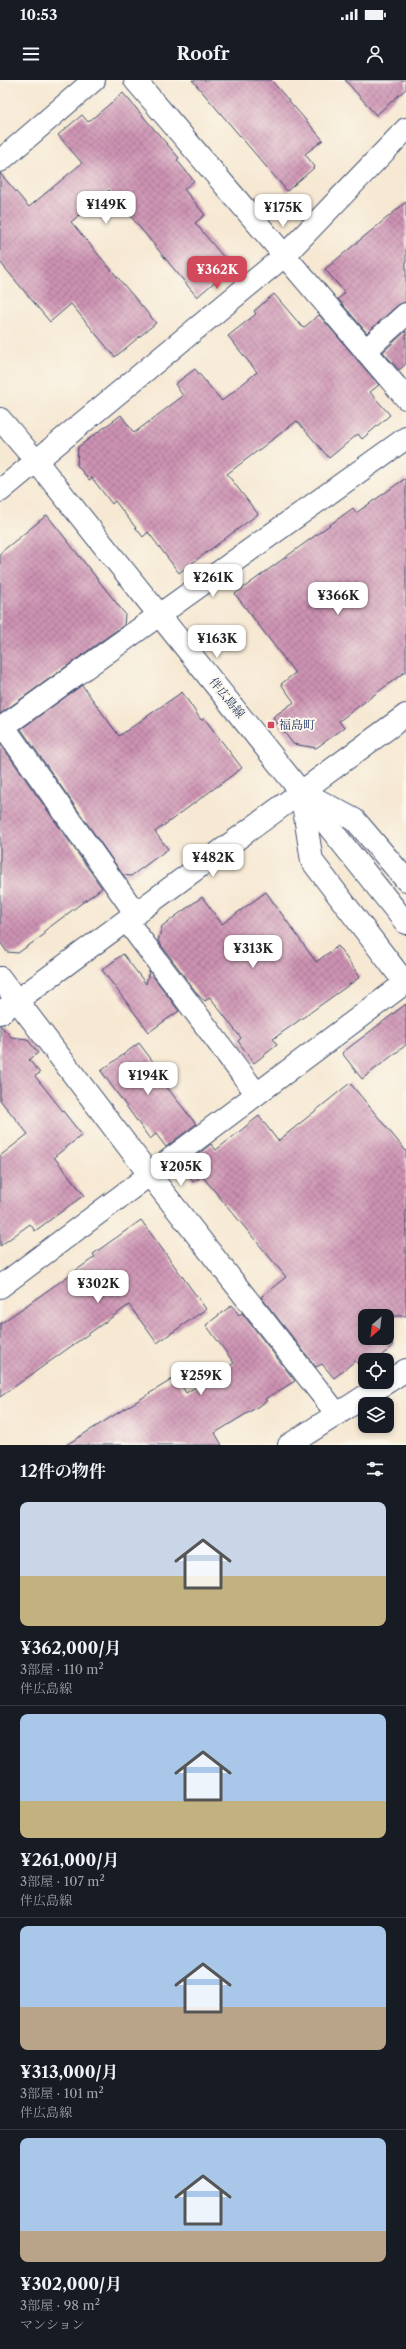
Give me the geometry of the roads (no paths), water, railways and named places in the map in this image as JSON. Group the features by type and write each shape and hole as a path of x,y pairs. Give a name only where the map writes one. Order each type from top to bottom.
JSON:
{"street":[{"path":"4,150 94,80"},
{"path":"135,80 406,398"},
{"path":"0,491 284,256 406,129"},
{"path":"365,350 406,314"},
{"name":"伴広島線","path":"0,419 36,461 406,923"},
{"path":"256,1093 132,918 2,728 406,438"},
{"path":"0,1013 132,918 301,791 406,715"},
{"path":"301,791 355,820 406,880"},
{"path":"0,1287 256,1093 405,984 312,861 301,791"},
{"path":"0,978 149,1174 337,1414"},
{"path":"289,1445 406,1370"}],"place":[{"name":"福島町","path":"271,725"}]}
